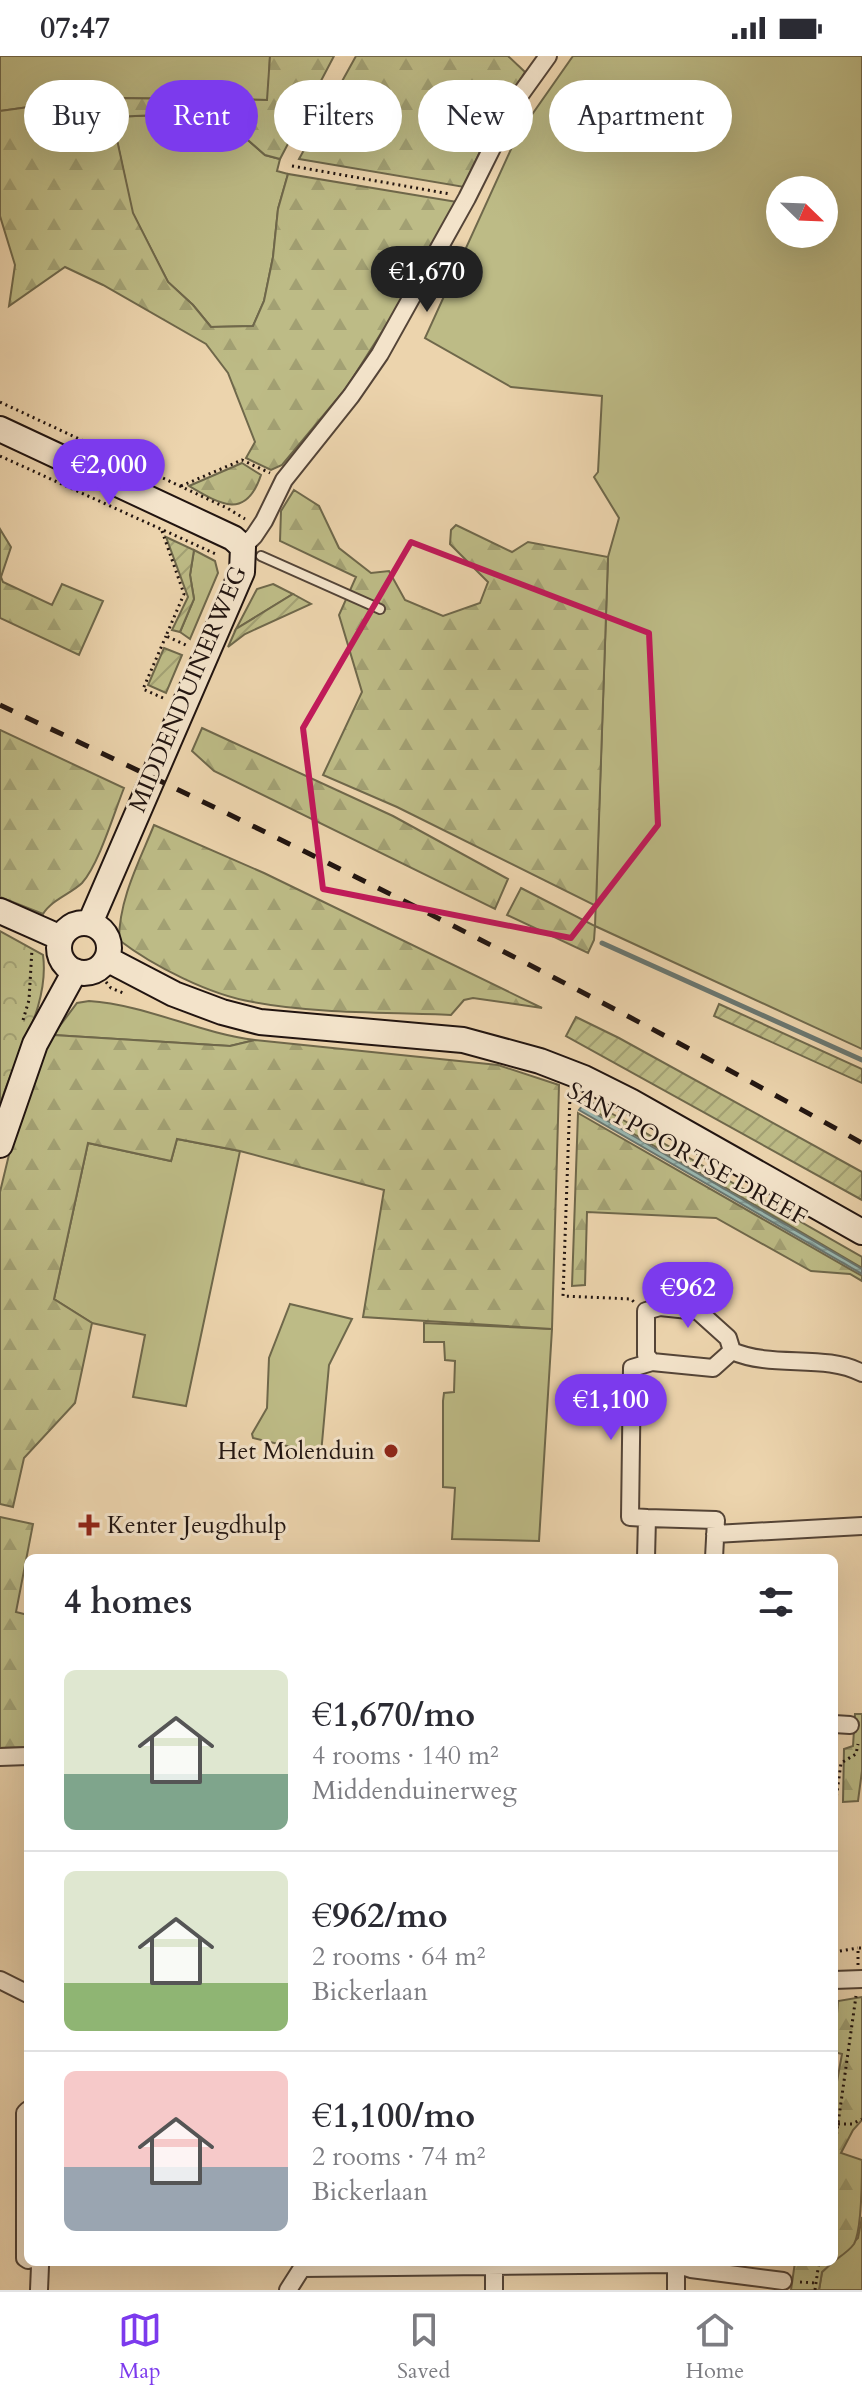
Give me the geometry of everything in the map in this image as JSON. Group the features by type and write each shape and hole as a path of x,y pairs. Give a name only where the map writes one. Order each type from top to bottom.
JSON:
{"street":[{"name":"MIDDENDUINERWEG","path":"90,923 242,572 246,549 284,480 373,365 467,198 515,102 548,56"},
{"path":"0,429 233,538 246,549"},
{"path":"0,911 61,938"},
{"path":"0,1145 35,1044 92,967 109,951 108,938 98,926 90,923 73,925 61,938 61,957 92,967"},
{"name":"SANTPOORTSE DREEF","path":"92,967 260,1022 463,1040 540,1061 630,1101 862,1232"},
{"path":"652,1362 646,1355 646,1311 660,1307 698,1311 728,1338 732,1351 751,1360 842,1365 862,1373"},
{"path":"714,1554 716,1520 630,1517 632,1368 652,1362 713,1368 732,1351"},
{"path":"646,1554 647,1518"},
{"path":"715,1534 862,1526"},
{"path":"0,1757 24,1756"},
{"path":"838,1980 860,1979"},
{"path":"0,1980 24,1992"},
{"path":"36,2266 39,2290"},
{"path":"288,2290 301,2266"},
{"path":"494,2266 494,2290"},
{"path":"676,2266 676,2290"},
{"path":"684,2266 783,2281"}],"lane":[{"path":"246,549 380,609"}],"path":[{"path":"292,166 467,198"},
{"path":"0,402 244,518 246,549 162,531 0,456"},
{"path":"180,486 242,460 284,480"},
{"path":"162,531 184,594 143,689 171,702"},
{"path":"166,636 194,649"},
{"path":"22,1025 29,1000 33,945"},
{"path":"92,967 111,988 134,997"},
{"path":"570,1088 563,1296 631,1299 646,1311"},
{"path":"838,1785 841,1763 856,1754 858,1744"},
{"path":"838,1951 860,1948 860,1979 838,2124 852,2124 862,2119"},
{"path":"815,2290 818,2266"}],"highlighted area":[{"path":"411,542 649,633 658,825 571,938 323,889 303,728"}],"green space":[{"path":"0,56 270,56 268,100 258,100 258,80 145,80 145,98 129,98 129,80 24,80 24,108 0,111"},
{"path":"270,56 334,56 321,80 274,80 274,152 284,152 280,159 265,155 258,149 258,100 267,100"},
{"path":"356,56 508,56 525,72 520,80 418,80 418,152 480,152 464,187 299,159 303,152 402,152 402,80 343,80"},
{"path":"573,56 862,56 862,1049 595,926 608,557 619,518 594,477 598,472 602,396 511,387 425,338 510,152 533,152 533,113 549,90 549,152 732,152 732,80 556,80"},
{"path":"129,98 145,98 145,116 129,116"},
{"path":"24,108 24,152 120,152 133,213 168,282 211,327 253,326 264,301 278,209 288,174 457,202 347,387 282,465 271,470 246,458 255,442 228,373 206,344 103,285 65,267 9,306 15,265 0,216 0,111"},
{"path":"129,116 145,116 145,152 258,152 258,149 265,155 280,159 277,171 288,174 278,209 264,301 253,326 211,327 168,282 132,212 119,152 129,152"},
{"path":"242,463 261,475 255,489 240,503 222,503 189,486"},
{"path":"294,490 319,506 339,548 371,573 389,571 405,600 443,616 480,603 488,582 450,544 451,530 456,525 512,552 528,542 608,557 596,906 397,807 323,775 362,692 339,615 356,577 280,541 281,511"},
{"path":"0,529 11,547 1,577 3,582 52,605 62,584 103,601 79,655 0,618"},
{"path":"166,537 194,550 190,575 194,599 180,632 172,630 188,597"},
{"path":"194,550 215,561 218,573 190,639 180,632 194,599 190,575"},
{"path":"273,584 293,594 236,629 257,589"},
{"path":"293,594 311,604 245,634 228,647 236,629"},
{"path":"164,648 182,655 166,693 148,685"},
{"path":"202,728 393,816 508,879 495,909 214,771 192,751"},
{"path":"0,730 124,788 88,874 82,883 43,914 0,897"},
{"path":"154,825 264,873 542,1008 473,998 464,1000 451,1015 302,1009 236,998 183,978 119,940 126,895"},
{"path":"521,888 595,926 594,940 588,953 507,915"},
{"path":"0,931 43,955 44,974 36,1012 0,1105"},
{"path":"89,1001 131,1008 213,1032 255,1040 230,1046 53,1035 77,1003"},
{"path":"719,1004 862,1069 862,1083 714,1016"},
{"path":"576,1017 862,1172 862,1200 566,1036"},
{"path":"53,1035 230,1046 255,1040 498,1065 559,1085 552,1329 363,1317 384,1190 240,1151 177,1139 171,1161 88,1143 54,1299 92,1323 75,1403 24,1458 13,1507 0,1504 0,1192 13,1138 38,1065"},
{"path":"583,1097 862,1257 862,1268 581,1103"},
{"path":"578,1113 862,1276 862,1281 850,1274 811,1271 716,1218 587,1212 585,1285 572,1286"},
{"path":"177,1139 240,1151 186,1406 133,1397 145,1335 92,1323 54,1299 88,1143 171,1161"},
{"path":"290,1304 352,1319 329,1365 321,1454 253,1438 252,1434 267,1408 269,1358"},
{"path":"424,1323 552,1329 539,1541 452,1539 455,1488 443,1487 443,1401 444,1393 454,1392 455,1361 445,1360 444,1342 424,1342"},
{"path":"0,1517 33,1524 27,1554 24,1554 16,1612 24,1614 24,1747 0,1748"},
{"path":"855,1714 862,1714 862,1771 858,1801 843,1802 844,1749 853,1746"},
{"path":"862,1997 862,2120 841,2153 862,2160 860,2216 854,2244 838,2258 838,2076 842,2054 838,2053 838,2001"},
{"path":"862,2217 862,2290 819,2290 822,2272 828,2266 838,2266 838,2257 858,2238"},
{"path":"794,2266 829,2266 822,2272 819,2290 791,2290"}],"water":[{"path":"582,1106 862,1269 862,1274 579,1110"}],"waterway":[{"path":"602,943 862,1060"}],"railway":[{"path":"0,705 435,916 862,1143"}],"place":[{"name":"Het Molenduin","path":"391,1451"},
{"name":"Kenter Jeugdhulp","path":"89,1525"}]}
